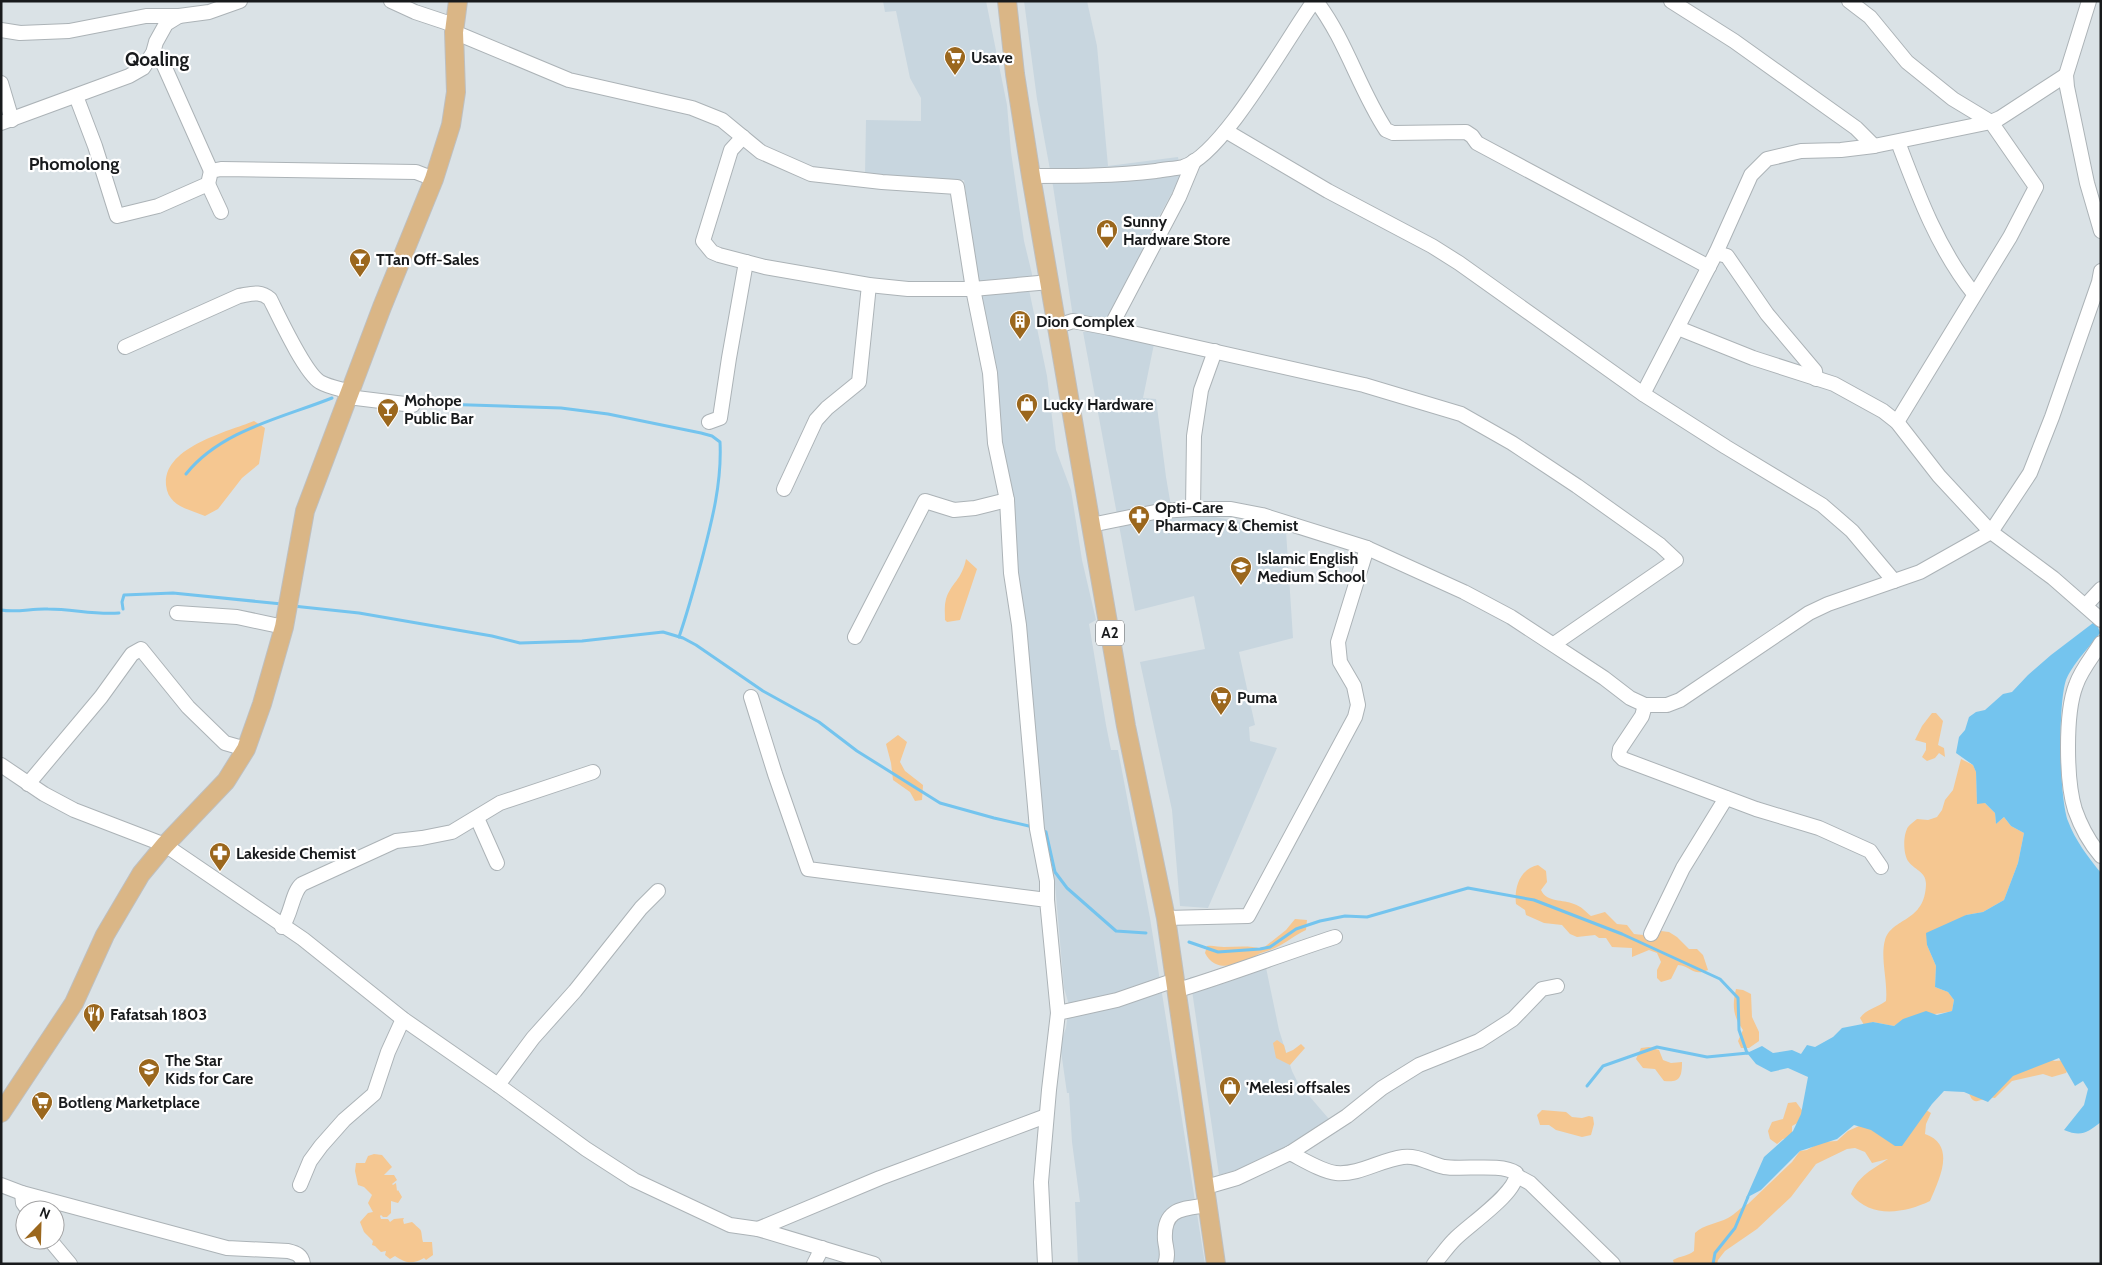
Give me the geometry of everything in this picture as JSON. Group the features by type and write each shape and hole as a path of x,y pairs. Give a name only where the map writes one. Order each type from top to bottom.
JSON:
{"main road":[{"path":"1,1113 74,1003 105,935 141,874 226,781 246,749 262,704 285,622 305,511 434,179 451,125 456,92 454,28 458,1"},
{"name":"A2","path":"1007,1 1015,74 1031,176 1091,525 1126,726 1166,918 1216,1264"}],"street":[{"path":"1,30 20,33 69,31 146,16 179,16 209,12 240,1"},
{"path":"392,1 569,80 692,108 722,120 761,152 812,174 882,182 957,187 990,373 995,443 1006,500 1011,573 1019,624 1037,829 1047,881 1047,900 1058,1014 1046,1116 1041,1182 1044,1264"},
{"path":"1671,1 1734,40 1856,128 1874,146"},
{"path":"1849,1 1870,17 1908,62 1953,99 1991,122 2036,187 2010,237 1897,422"},
{"path":"2090,1 2066,74 2066,87 2087,183 2101,231"},
{"path":"1031,176 1131,174 1183,167 1194,162 1226,131 1238,115 1313,2 1334,26 1361,84 1386,130 1393,133 1466,132 1477,143 1709,267"},
{"path":"1,83 6,122 129,76 143,68 153,53 156,42 166,24 179,16"},
{"path":"153,53 162,61 210,178 221,212"},
{"path":"1643,394 1716,253 1751,175 1767,159 1801,151 1841,150 1874,146 1991,122 2066,74"},
{"path":"76,96 95,146 117,216 158,206 210,178 221,169 416,172 434,179"},
{"path":"1226,131 1328,191 1432,246 1459,263 1643,394 1726,448 1822,505 1852,531 1894,582"},
{"path":"743,137 731,150 703,241 712,252 746,262 869,285 908,289 974,289 1050,282"},
{"path":"1898,142 1935,233 1960,277 1974,294"},
{"path":"1110,328 1174,206 1194,162"},
{"path":"1716,253 1727,256 1767,314 1815,371 1816,378"},
{"path":"709,422 720,418 728,358 746,262"},
{"path":"1091,525 1160,511 1193,509 1231,509 1262,515 1367,548 1464,592 1511,617 1554,644 1630,698 1646,705 1667,705 1680,700 1809,613 1828,604 1920,572 1992,532 2030,473 2052,418 2101,271"},
{"path":"784,489 816,420 826,408 859,382 869,285"},
{"path":"125,347 239,296 255,293 264,294 270,299 293,344 319,382 349,395 413,405"},
{"path":"1057,326 1073,321 1110,328 1364,385 1461,414 1512,443 1577,486 1660,545 1676,560 1554,644"},
{"path":"1678,328 1753,358 1834,384 1883,411 1897,422 1939,476 1992,532 2101,620"},
{"path":"1193,509 1194,436 1201,390 1215,351"},
{"path":"856,637 924,501 954,510 975,508 1006,500"},
{"path":"1166,918 1248,916 1355,717 1358,705 1354,686 1340,662 1338,642 1367,548"},
{"path":"2086,606 2101,588"},
{"path":"177,613 285,622"},
{"path":"2101,642 2076,683 2071,699 2069,738 2070,779 2075,808 2084,831 2101,856"},
{"path":"28,784 101,697 132,654 141,649 188,707 225,743 246,749"},
{"path":"751,697 775,774 808,868 1047,900"},
{"path":"1646,705 1642,716 1620,749 1619,755 1628,763 1726,798 1819,828 1870,851 1881,867"},
{"path":"1,765 28,784 74,810 165,846 282,927 303,939 403,1019 498,1084 586,1149 634,1180 730,1225 758,1229 874,1264"},
{"path":"282,927 289,917 297,888 302,884 396,841 452,832 500,803 592,772"},
{"path":"1652,934 1683,868 1726,798"},
{"path":"477,818 497,863"},
{"path":"498,1084 532,1038 575,991 641,908 658,891"},
{"path":"1058,1014 1176,985 1230,974 1272,957 1335,937"},
{"path":"1206,1187 1237,1178 1290,1153 1347,1116 1382,1088 1419,1065 1437,1060 1485,1038 1513,1019 1542,989 1557,986"},
{"path":"300,1185 310,1161 322,1146 344,1120 374,1094 388,1052 403,1019"},
{"path":"758,1229 880,1178 1046,1116"},
{"path":"1290,1153 1335,1173 1361,1171 1383,1162 1404,1157 1417,1158 1444,1166 1512,1170 1517,1176 1530,1183 1613,1264"},
{"path":"1434,1264 1455,1239 1501,1199 1513,1186 1517,1176"},
{"path":"1,1185 22,1193 227,1248 297,1253 303,1264"},
{"path":"22,1193 23,1200"},
{"path":"1165,1264 1167,1251 1166,1224 1168,1217 1175,1212 1208,1206"},
{"path":"814,1264 822,1248"},
{"path":"58,1250 70,1264"}],"shaded area":[{"path":"883,1 986,1 1007,105 1011,152 1024,241 1032,274 1032,279 1027,280 1047,376 1056,450 1071,490 1082,560 1096,620 1089,624 1106,725 1111,750 1118,750 1150,918 1205,1264 1078,1264 1075,1202 1080,1202 1072,1142 1069,1093 1067,1093 1060,1044 1066,1028 1069,1005 1064,988 1055,884 1043,820 1002,448 964,180 890,178 865,175 866,120 921,121 921,98 910,78 896,11 885,12"},
{"path":"1024,1 1087,1 1097,46 1108,166 1178,157 1181,176 1144,244 1142,253 1107,321 1073,317 1053,186 1037,99"},
{"path":"1083,332 1094,332 1154,344 1143,398 1156,399 1173,518 1205,515 1286,531 1293,638 1239,652 1255,725 1249,727 1250,741 1277,748 1208,908 1180,906 1172,810 1140,662 1205,649 1194,596 1135,611"},
{"path":"254,421 265,428 259,464 242,478 218,509 205,516 180,506 171,498 166,485 168,472 185,451 214,436"},
{"path":"966,559 977,569 960,620 947,622 945,620 946,599 962,572"},
{"path":"1932,713 1936,713 1943,721 1938,745 1944,748 1945,757 1939,753 1935,758 1927,761 1922,757 1926,750 1926,743 1915,740 1922,726"},
{"path":"898,735 907,742 900,762 905,771 923,785 922,800 915,801 910,792 893,780 886,744"},
{"path":"1961,759 1973,765 1976,772 1977,803 1985,803 1995,813 1996,824 2004,817 2011,826 2024,833 2018,863 2004,900 1983,912 1966,915 1927,945 1936,966 1935,987 1948,992 1954,1000 1952,1011 1914,1017 1894,1026 1873,1022 1864,1025 1860,1018 1862,1015 1886,1001 1883,954 1885,940 1894,927 1914,913 1924,897 1926,884 1924,876 1910,864 1905,853 1904,839 1906,830 1917,819 1928,820 1937,817 1942,810 1945,800 1953,790"},
{"path":"1538,865 1546,871 1547,882 1541,890 1547,897 1577,905 1591,916 1605,912 1617,924 1627,925 1634,934 1643,935 1650,939 1656,937 1661,931 1669,932 1689,949 1697,949 1703,955 1708,970 1695,972 1678,965 1671,979 1661,982 1657,978 1657,970 1661,962 1657,953 1649,950 1632,957 1632,948 1612,947 1606,938 1599,938 1595,935 1577,937 1570,934 1562,925 1544,923 1526,915 1525,910 1516,904 1517,885 1527,870"},
{"path":"1295,919 1307,920 1306,930 1279,946 1244,962 1222,966 1210,960 1205,953 1207,946 1262,949 1286,930"},
{"path":"1264,958 1279,1030 1292,1071 1298,1083 1329,1119 1260,1163 1219,1175 1190,977 1221,974"},
{"path":"1736,989 1751,994 1752,1017 1759,1032 1759,1041 1749,1048 1741,1048 1738,1041 1743,1030 1734,1011"},
{"path":"1277,1040 1284,1045 1286,1053 1301,1044 1305,1048 1290,1065 1276,1058 1273,1043"},
{"path":"1649,1047 1659,1050 1663,1060 1671,1063 1682,1062 1681,1075 1677,1080 1664,1081 1655,1069 1643,1068 1636,1059 1641,1048"},
{"path":"2045,1058 2055,1061 2066,1060 2069,1067 2066,1073 2052,1077 2043,1074 2012,1081 1995,1098 1975,1101 1970,1096 1968,1089"},
{"path":"1796,1102 1804,1113 1801,1121 1792,1126 1792,1137 1783,1139 1777,1144 1770,1139 1768,1131 1772,1122 1783,1119 1788,1103"},
{"path":"1923,1108 1931,1113 1926,1124 1925,1134 1935,1139 1941,1146 1943,1154 1941,1173 1930,1201 1899,1211 1878,1210 1859,1202 1851,1194 1858,1182 1888,1159 1872,1163 1865,1152 1855,1148 1847,1149 1816,1164 1791,1197 1757,1229 1725,1251 1717,1264 1674,1264 1673,1260 1694,1251 1695,1233 1702,1228 1728,1218 1748,1204 1792,1162 1800,1151 1807,1150 1821,1142 1837,1141 1848,1131 1859,1126"},
{"path":"1542,1110 1566,1112 1572,1117 1593,1117 1594,1124 1591,1135 1582,1137 1556,1130 1549,1125 1540,1125 1537,1115"},
{"path":"374,1154 382,1155 392,1167 384,1175 394,1175 397,1180 392,1184 396,1183 397,1191 402,1197 398,1203 391,1201 391,1213 387,1217 381,1215 381,1219 388,1219 390,1222 394,1219 404,1218 404,1224 412,1222 421,1230 423,1242 432,1242 433,1255 426,1260 424,1258 416,1262 409,1262 395,1256 390,1259 385,1255 386,1251 381,1252 372,1245 373,1241 364,1232 360,1222 368,1213 373,1212 368,1203 372,1195 364,1187 358,1185 355,1171 356,1163 365,1163 368,1156"}],"water":[{"path":"2093,623 2098,627 2100,633 2069,674 2063,692 2061,772 2068,821 2078,842 2101,873 2101,1122 2084,1133 2064,1130 2084,1105 2088,1089 2083,1081 2075,1086 2059,1058 2013,1076 1988,1102 1964,1092 1944,1091 1932,1104 1902,1146 1895,1146 1871,1130 1854,1125 1837,1139 1800,1151 1761,1190 1746,1198 1764,1157 1793,1131 1801,1114 1808,1077 1788,1068 1771,1072 1756,1064 1747,1053 1762,1046 1773,1053 1792,1050 1801,1054 1807,1045 1815,1047 1833,1037 1842,1028 1873,1022 1894,1026 1903,1019 1926,1011 1937,1015 1952,1011 1954,1000 1948,992 1935,987 1936,966 1927,945 1926,933 1966,915 1983,912 2004,900 2018,863 2024,833 2011,826 2004,817 1996,824 1995,813 1985,803 1977,804 1976,772 1973,765 1956,753 1959,737 1965,730 1969,717 1976,712 1985,710 2003,694 2012,692 2051,655"}],"waterway":[{"path":"186,474 200,459 234,436 273,419 332,398"},
{"path":"439,404 561,408 608,414 701,433 712,436 720,442 718,487 713,516 679,637"},
{"path":"123,609 124,595 173,593 282,604"},
{"path":"293,606 359,613 492,636 520,643 582,641 663,632 683,638 696,645 763,691 819,722 857,751 940,803 1033,827"},
{"path":"1,610 48,609 119,613"},
{"path":"1041,830 1046,832 1055,872 1067,888 1116,931 1146,933"},
{"path":"1189,942 1218,952 1260,949 1270,947 1296,929 1320,921 1345,916 1367,917 1468,888 1534,900 1622,934 1720,979 1738,998 1739,1030 1747,1053"},
{"path":"1587,1086 1603,1066 1657,1047 1707,1057 1748,1053"},
{"path":"1713,1264 1715,1253 1735,1228 1748,1197"}],"place":[{"name":"Usave","path":"955,76"},
{"name":"Sunny Hardware Store","path":"1107,249"},
{"name":"TTan Off-Sales","path":"360,278"},
{"name":"Dion Complex","path":"1020,340"},
{"name":"Lucky Hardware","path":"1027,423"},
{"name":"Mohope Public Bar","path":"388,428"},
{"name":"Opti-Care Pharmacy & Chemist","path":"1139,535"},
{"name":"Islamic English Medium School","path":"1241,586"},
{"name":"Puma","path":"1221,716"},
{"name":"Lakeside Chemist","path":"220,872"},
{"name":"Fafatsah 1803","path":"94,1033"},
{"name":"The Star Kids for Care","path":"149,1088"},
{"name":"'Melesi offsales","path":"1230,1106"},
{"name":"Botleng Marketplace","path":"42,1121"}],"district":[{"name":"Qoaling","path":"157,59"},
{"name":"Phomolong","path":"74,164"}]}
